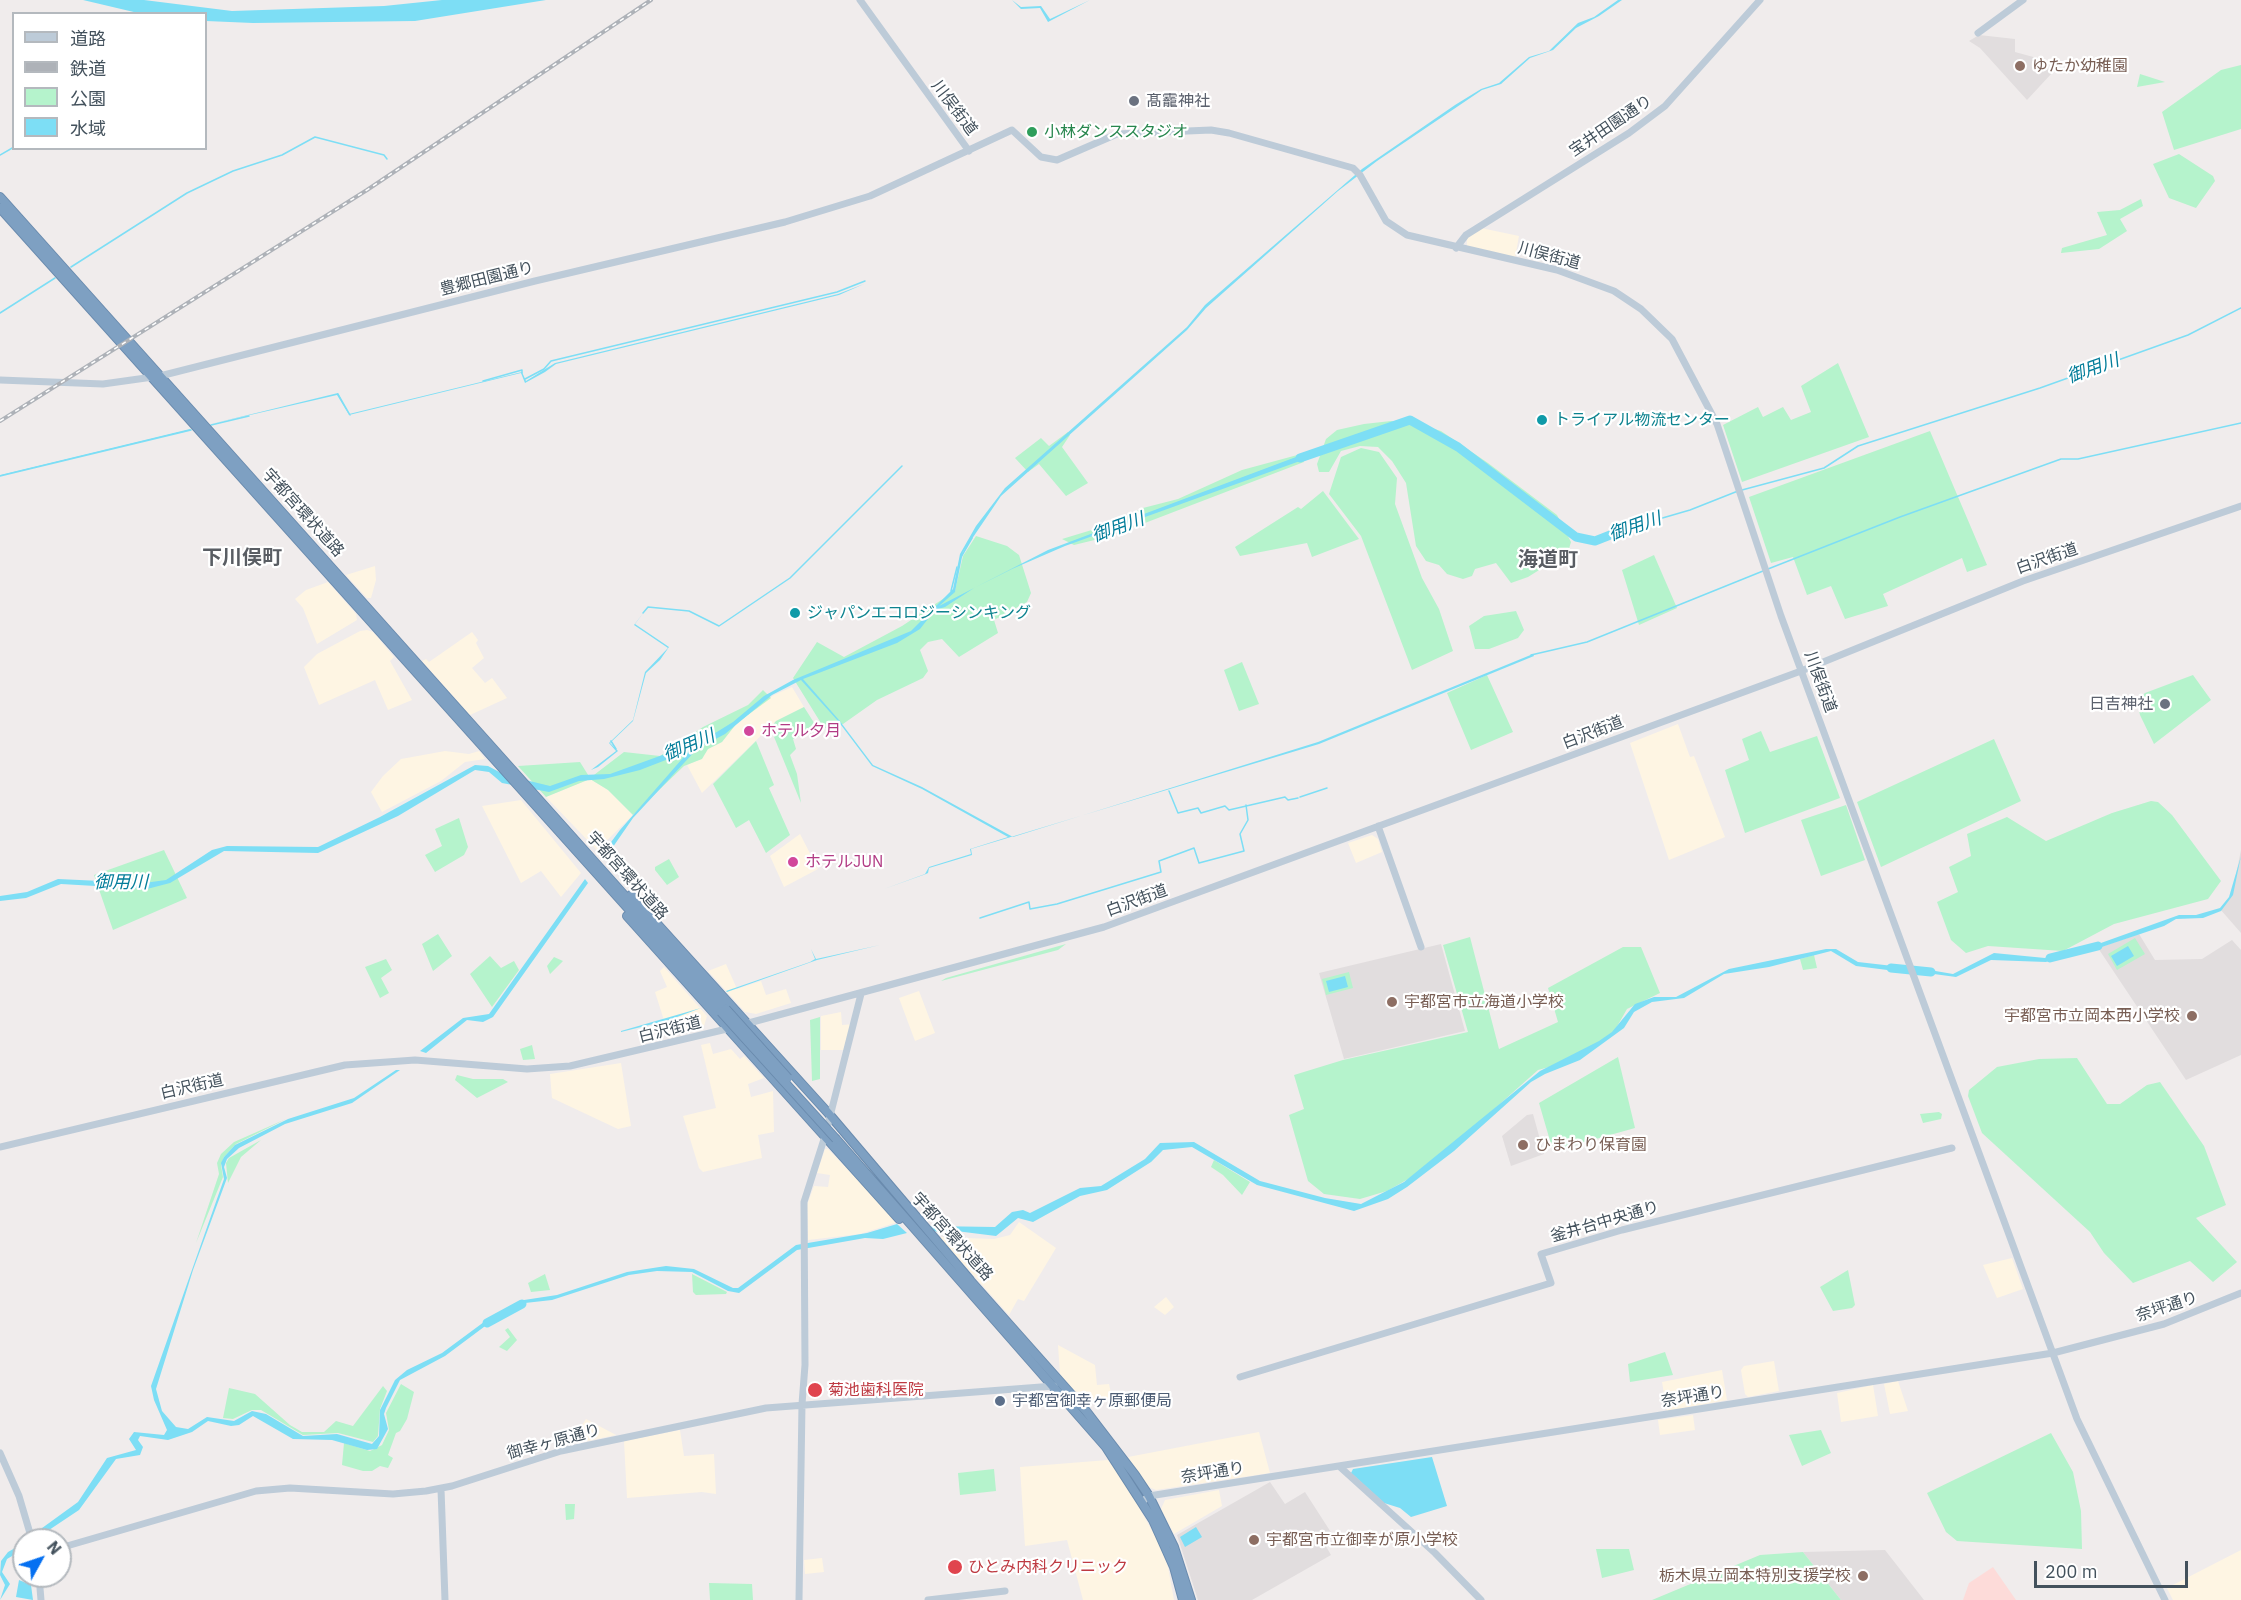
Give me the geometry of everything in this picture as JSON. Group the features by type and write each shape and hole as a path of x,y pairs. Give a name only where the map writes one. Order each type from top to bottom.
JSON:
{"highway":[{"name":"宇都宮環状道路","path":"0,197 156,377 531,796 578,852 724,1011 1112,1444 1174,1547 1191,1600"},
{"name":"宇都宮環状道路","path":"0,208 156,377"},
{"name":"宇都宮環状道路","path":"531,796 553,815 724,1011"},
{"path":"553,815 660,925 829,1114 966,1281"},
{"path":"578,852 575,856 727,1029 901,1221 966,1281"},
{"name":"宇都宮環状道路","path":"1146,1499 1174,1567 1183,1600"}],"street":[{"name":"川俣街道","path":"860,0 969,151 1012,130 1041,157 1057,159 1117,134 1221,131 1353,168 1360,175 1386,221 1397,231 1456,248 1577,277 1614,291 1648,315 1667,332 1682,354 1717,424 1801,671 2085,1437 2164,1600"},
{"name":"宝井田園通り","path":"1456,248 1466,235 1629,133 1665,106 1760,0"},
{"path":"1978,33 2023,0"},
{"name":"豊郷田園通り","path":"0,380 103,384 156,377 535,281 816,214 870,196 969,151"},
{"name":"白沢街道","path":"0,1147 345,1065 415,1060 510,1068 555,1068 599,1061 861,994 1104,927 1801,671 2023,581 2241,506"},
{"path":"1378,826 1420,947"},
{"path":"799,1600 802,1404 805,1365 804,1202 825,1136 861,994"},
{"name":"釜井台中央通り","path":"1240,1377 1551,1283 1541,1254 1622,1230 1952,1148"},
{"name":"奈坪通り","path":"1146,1499 2053,1353 2164,1324 2241,1293"},
{"name":"御幸ヶ原通り","path":"72,1545 256,1491 299,1488 393,1494 441,1489 561,1451 766,1408 1059,1385"},
{"path":"0,1453 29,1528"},
{"path":"1340,1467 1435,1553 1481,1600"},
{"path":"441,1489 445,1600"},
{"path":"928,1600 1005,1591"}],"shaded area":[{"name":"ゆたか幼稚園","path":"1979,35 2015,39 2015,52 2037,58 2052,73 2027,100 1980,48 1969,41"},
{"path":"1481,228 1519,236 1515,258 1467,247 1467,238"},
{"path":"375,566 376,580 371,598 367,598 346,575"},
{"path":"328,582 356,614 357,620 317,644 303,608 295,599 306,590"},
{"path":"360,631 373,632 394,657 390,661 412,700 388,710 375,680 319,705 304,667 317,654"},
{"path":"472,632 478,640 476,643 484,658 472,668 485,683 492,678 507,698 470,715 422,661 426,659 429,662"},
{"name":"ホテル夕月","path":"792,687 804,707 776,721 702,793 687,765 701,759 708,749 722,742 737,723 774,695"},
{"path":"1678,724 1690,757 1694,756 1725,837 1669,860 1630,743"},
{"path":"445,751 469,754 479,751 485,759 465,762 441,781 382,812 371,792 383,776 401,759"},
{"path":"590,779 608,790 633,815 597,850 546,797"},
{"path":"521,800 581,873 561,897 541,871 521,883 482,806"},
{"path":"800,834 818,869 784,887 770,856"},
{"path":"1372,835 1378,839 1382,852 1356,863 1348,843"},
{"path":"2241,850 2241,933 2220,909 2232,894"},
{"name":"宇都宮市立岡本西小学校","path":"2139,934 2155,960 2202,959 2232,940 2241,950 2241,1055 2186,1080 2098,948"},
{"name":"宇都宮市立海道小学校","path":"1441,944 1465,1031 1344,1059 1319,973"},
{"path":"726,964 737,989 761,981 766,995 786,989 791,1003 756,1014 745,1012 708,971"},
{"path":"664,967 707,1016 704,1026 669,1036 655,992 667,987 660,971"},
{"path":"919,991 935,1033 915,1041 899,998"},
{"path":"841,1012 842,1025 854,1024 846,1050 821,1050 821,1016"},
{"path":"710,1043 713,1054 731,1049 740,1059 744,1056 764,1078 748,1084 751,1097 773,1091 774,1132 758,1135 762,1158 703,1172 699,1168 683,1116 716,1108 701,1045"},
{"path":"621,1063 631,1126 618,1129 552,1098 550,1074"},
{"name":"ひまわり保育園","path":"1533,1114 1544,1154 1511,1166 1502,1136 1527,1115"},
{"path":"825,1149 828,1149 898,1222 860,1234 808,1240 807,1205 814,1186 828,1187 830,1175 817,1173"},
{"path":"1019,1222 1056,1248 1024,1301 1018,1299 1009,1315 939,1237 994,1239 1010,1235"},
{"path":"2012,1258 2023,1289 1997,1298 1983,1265"},
{"path":"1166,1297 1174,1307 1165,1315 1154,1307"},
{"path":"1058,1345 1095,1365 1097,1385 1109,1384 1112,1398 1092,1400 1087,1405 1060,1374"},
{"path":"1774,1361 1779,1391 1748,1397 1745,1394 1741,1370 1744,1366"},
{"path":"1722,1370 1727,1400 1667,1411 1662,1382"},
{"path":"1898,1381 1908,1411 1890,1414 1884,1384"},
{"path":"1873,1385 1878,1416 1841,1422 1837,1393"},
{"path":"1693,1415 1695,1430 1660,1435 1658,1420"},
{"path":"586,1419 616,1435 578,1443 576,1434"},
{"path":"680,1430 684,1456 714,1454 716,1494 702,1492 627,1498 624,1441"},
{"path":"1259,1432 1270,1473 1156,1490 1149,1487 1128,1457"},
{"path":"1108,1460 1124,1481 1159,1543 1168,1567 1174,1600 1083,1600 1067,1540 1025,1546 1020,1467"},
{"name":"宇都宮市立御幸が原小学校","path":"1270,1482 1285,1504 1305,1492 1334,1537 1324,1543 1331,1555 1252,1600 1198,1600 1177,1535"},
{"path":"1219,1490 1222,1506 1174,1534 1161,1509 1165,1500"},
{"name":"栃木県立岡本特別支援学校","path":"1885,1550 1924,1600 1841,1600 1803,1552"},
{"path":"2241,1550 2241,1600 2173,1600 2167,1588"},
{"path":"822,1558 824,1572 805,1574 804,1560"},
{"path":"1993,1567 2016,1600 1963,1600 1969,1583"}],"green space":[{"path":"2241,65 2241,129 2174,150 2162,112 2221,70"},
{"path":"2140,74 2165,82 2137,87"},
{"path":"2179,154 2213,176 2215,181 2196,208 2169,198 2153,164"},
{"path":"2141,199 2143,206 2120,219 2127,231 2099,249 2061,253 2062,248 2107,235 2097,212 2120,210"},
{"path":"1838,363 1869,437 1742,482 1723,425 1758,407 1763,417 1783,407 1791,420 1811,412 1801,386"},
{"path":"1391,421 1415,423 1441,431 1488,463 1557,515 1571,542 1568,552 1528,577 1511,583 1496,563 1475,569 1472,576 1463,579 1447,574 1439,565 1426,561 1416,546 1406,483 1392,461 1378,447 1360,446 1341,451 1329,472 1319,472 1317,464 1326,439 1337,430"},
{"path":"1930,431 1987,565 1967,572 1962,558 1883,594 1888,606 1845,619 1831,586 1807,595 1793,557 1771,563 1749,497"},
{"path":"1068,432 1070,435 1062,447 1088,483 1066,496 1039,464 1028,472 1015,458 1041,438 1049,446"},
{"path":"1361,448 1379,452 1397,478 1395,504 1422,578 1439,609 1453,651 1412,670 1361,536 1329,494 1341,457"},
{"path":"1301,454 1304,462 1111,536 1074,545 1062,539 1105,526 1143,508 1178,499 1242,470"},
{"path":"1323,491 1359,539 1312,557 1307,543 1240,556 1235,547 1298,507 1301,509"},
{"path":"976,536 1007,546 1019,555 1031,593 1027,602 994,620 998,633 959,657 942,639 928,642 920,650 928,671 923,678 877,700 843,724 824,728 793,678 817,642 844,657 902,626 955,591 963,556"},
{"path":"1654,555 1677,608 1639,625 1622,570"},
{"path":"1516,611 1524,630 1518,638 1489,649 1475,649 1469,626 1484,616"},
{"path":"1242,662 1259,704 1239,711 1224,670"},
{"path":"1487,675 1513,732 1471,750 1447,693"},
{"path":"2193,675 2211,700 2154,744 2140,715 2137,700 2145,693"},
{"path":"763,690 771,698 737,723 722,742 708,749 702,759 684,766 633,815 608,790 590,779 546,797 518,766 580,762 590,778 624,752 660,756 703,727 748,705"},
{"path":"804,707 818,729 793,739 796,749 790,755 797,774 801,803 772,732 767,732 776,721"},
{"path":"1761,731 1770,752 1817,736 1840,798 1745,833 1725,770 1749,760 1742,739"},
{"path":"1994,739 2021,801 1881,867 1857,802"},
{"path":"756,741 774,785 769,788 790,835 766,853 749,820 736,828 713,784"},
{"path":"2151,801 2158,802 2172,815 2221,881 2208,899 2114,924 2063,951 1988,946 1966,953 1951,940 1937,902 1958,892 1949,867 1971,856 1967,834 2007,817 2046,841 2112,813"},
{"path":"1846,805 1865,860 1821,876 1801,820"},
{"path":"459,818 468,847 464,855 435,872 425,855 442,846 435,829"},
{"path":"164,850 187,898 113,930 94,875"},
{"path":"669,859 679,877 667,885 655,867"},
{"path":"438,934 452,956 433,971 422,944"},
{"path":"1470,937 1499,1049 1558,1022 1548,988 1623,947 1641,947 1660,993 1627,1009 1611,1037 1568,1062 1538,1070 1465,1135 1410,1178 1387,1191 1360,1199 1324,1194 1308,1181 1289,1115 1304,1109 1294,1075 1343,1060 1468,1032 1443,945"},
{"path":"2135,938 2145,954 2117,970 2108,954"},
{"path":"1066,944 1058,950 941,981 946,978"},
{"path":"1814,955 1817,968 1803,970 1800,959"},
{"path":"490,956 501,968 514,961 519,970 492,1007 470,974"},
{"path":"554,957 563,961 550,974 547,966"},
{"path":"386,959 392,970 381,978 389,993 380,998 365,967"},
{"path":"1349,972 1353,988 1326,995 1322,979"},
{"path":"820,1017 820,1079 812,1081 810,1020"},
{"path":"532,1045 535,1059 523,1060 520,1049"},
{"path":"1618,1057 1635,1128 1553,1151 1539,1103"},
{"path":"2077,1058 2107,1104 2120,1104 2147,1085 2160,1082 2204,1146 2226,1205 2196,1218 2237,1262 2213,1282 2190,1261 2133,1283 2104,1253 2090,1232 1982,1133 1968,1096 1969,1090 1997,1067 2039,1059"},
{"path":"457,1075 473,1079 503,1079 508,1082 477,1098 455,1080"},
{"path":"1939,1112 1942,1114 1941,1119 1923,1123 1920,1114"},
{"path":"286,1119 236,1144 224,1157 221,1165 223,1177 196,1243 219,1174 217,1163 221,1154 234,1142"},
{"path":"261,1140 241,1157 228,1183 226,1163 229,1158"},
{"path":"1214,1160 1250,1182 1242,1195 1223,1175 1211,1167"},
{"path":"1848,1270 1855,1305 1852,1308 1833,1311 1820,1287"},
{"path":"545,1274 550,1290 531,1292 528,1283"},
{"path":"692,1274 727,1292 726,1294 696,1295 693,1292"},
{"path":"508,1328 517,1340 507,1351 499,1347 510,1337 505,1330"},
{"path":"1665,1352 1673,1375 1630,1382 1628,1364"},
{"path":"401,1384 414,1392 407,1419 400,1431 396,1433 388,1455 393,1458 388,1468 380,1466 372,1471 363,1471 342,1465 344,1443 370,1451 382,1445 389,1430 386,1413"},
{"path":"383,1386 387,1391 380,1409 378,1436 373,1442 338,1433 303,1435 261,1410 252,1410 233,1419 223,1418 229,1388 255,1394 290,1425 302,1432 324,1432 336,1421 353,1426"},
{"path":"1821,1430 1831,1453 1802,1466 1789,1435"},
{"path":"2051,1433 2073,1472 2081,1511 2082,1549 1957,1541 1946,1532 1927,1493"},
{"path":"994,1469 996,1491 960,1495 958,1473"},
{"path":"565,1504 575,1504 574,1519 566,1520"},
{"path":"1596,1549 1629,1549 1634,1570 1602,1578"},
{"path":"1803,1552 1841,1600 1652,1600 1760,1555"},
{"path":"709,1583 752,1584 753,1600 710,1600"}],"water":[{"path":"83,0 144,0 232,11 384,6 442,0 546,0 415,21 253,23 207,21 207,12 134,12"},
{"path":"1012,0 1021,7 1041,6 1050,19 1090,0 1048,22 1040,8 1021,9"},
{"path":"1618,0 1622,0 1576,28 1553,50 1530,58 1501,84 1482,90 1377,161 1338,191 1206,308 1187,330 1001,496 963,552 955,592 939,606 974,588 945,607 935,610 920,629 897,643 803,679 839,720 873,765 922,787 1012,837 971,849 972,855 929,868 926,874 884,889 925,874 929,867 971,854 970,849 1008,837 922,789 872,766 838,721 801,680 772,695 725,734 697,749 633,818 606,857 603,853 620,830 689,751 640,770 604,779 579,781 549,792 502,783 489,772 475,770 398,816 318,853 224,851 170,883 147,889 61,884 26,898 0,901 0,896 27,892 58,879 144,883 166,880 212,850 227,846 318,847 380,817 475,765 488,766 505,775 550,786 581,775 610,774 704,740 733,722 764,696 793,680 911,631 953,589 960,554 976,526 1005,488 1187,327 1205,305 1362,169 1455,105 1481,89 1499,83 1529,57 1549,51 1578,23 1594,17"},
{"path":"864,284 839,295 556,364 525,383 521,373 349,415 337,395 211,424 338,393 349,414 522,372 526,381 555,363 838,294"},
{"path":"191,430 0,476 0,475"},
{"path":"1312,451 1311,457 1065,546 975,587 1048,550"},
{"path":"644,612 635,624 669,647 660,660 646,673 633,721 610,743 618,751 591,770 616,751 609,743 633,720 645,672 668,648 634,625"},
{"path":"1533,654 1534,656 1319,744 1082,816 1318,742"},
{"path":"2241,856 2233,895 2221,911 2203,918 2176,919 2164,926 2087,952 2087,948 2179,915 2196,915 2220,908 2229,897"},
{"path":"585,879 588,883 493,1017 483,1022 467,1020 426,1053 420,1051 463,1018 489,1014"},
{"path":"880,945 817,960 726,991 810,962 815,959 811,949 816,959"},
{"path":"2128,946 2134,956 2117,966 2111,956"},
{"path":"1826,949 1836,949 1858,962 1902,967 1903,972 1856,966 1831,951 1769,967 1724,974 1684,998 1652,1002 1634,1012 1624,1028 1580,1060 1531,1082 1454,1151 1407,1187 1388,1199 1354,1211 1257,1185 1192,1147 1163,1150 1151,1162 1107,1190 1080,1196 1033,1222 1018,1218 996,1236 956,1231 942,1233 934,1231 931,1226 995,1227 1012,1212 1023,1210 1030,1213 1080,1188 1101,1186 1145,1159 1160,1143 1194,1142 1260,1181 1325,1198 1361,1204 1404,1182 1540,1071 1612,1032 1635,1004 1654,997 1676,997 1729,969"},
{"path":"1994,953 2045,958 2059,953 2060,957 2046,962 1991,960 1956,977 1919,972 1918,968 1953,974"},
{"path":"1345,976 1348,987 1329,992 1326,981"},
{"path":"701,1008 669,1020 621,1032 621,1031"},
{"path":"396,1070 400,1070 352,1103 285,1124 239,1148 227,1159 224,1167 227,1178 193,1270 156,1389 162,1411 176,1427 188,1429 207,1417 234,1421 252,1411 266,1414 303,1436 337,1434 372,1444 379,1436 380,1410 395,1380 407,1370 442,1353 488,1319 524,1300 557,1295 627,1272 666,1266 694,1269 733,1288 738,1288 796,1245 867,1233 897,1224 907,1233 883,1239 865,1238 797,1250 739,1293 728,1291 692,1272 657,1271 629,1275 552,1300 525,1303 504,1312 445,1356 400,1380 384,1414 388,1429 377,1449 367,1450 332,1440 293,1439 253,1416 239,1425 231,1426 208,1421 192,1432 168,1440 140,1436 138,1440 143,1447 140,1455 116,1459 79,1510 52,1528 42,1528 78,1502 107,1458 136,1450 129,1439 134,1432 164,1435 167,1430 154,1400 151,1386 224,1179 221,1163 224,1157 235,1145 288,1119 354,1098"},
{"path":"1432,1457 1447,1506 1411,1517 1400,1508 1384,1503 1351,1473 1353,1469"},
{"path":"1196,1527 1202,1537 1185,1547 1180,1537"},
{"path":"12,1550 12,1556 7,1559 2,1572 10,1584 0,1600 5,1585 0,1575 1,1561"},
{"path":"18,1588 31,1588 33,1600 16,1597"}],"waterway":[{"path":"71,267 187,193 233,171 282,155 315,137 384,155 387,159"},
{"path":"0,155 12,148"},
{"path":"0,313 55,278"},
{"path":"525,379 544,369 551,361 837,292 865,281"},
{"name":"御用川","path":"1742,490 1824,468 1858,446 2040,388 2188,335 2241,308"},
{"path":"483,381 522,370 522,373"},
{"path":"338,394 350,415"},
{"path":"211,425 249,416"},
{"name":"御用川","path":"1300,458 1410,420 1458,447 1576,537 1595,541 1628,528"},
{"path":"1768,569 1900,517 2061,459 2078,459 2241,423"},
{"path":"0,476 191,430"},
{"path":"643,613 648,607 689,611 719,626 790,578 902,466"},
{"name":"御用川","path":"1628,528 1690,510 1738,491"},
{"path":"961,557 972,538"},
{"path":"951,591 957,567"},
{"path":"1531,655 1587,642 1763,571"},
{"path":"611,741 616,749"},
{"path":"1300,797 1327,788"},
{"path":"1169,791 1178,813 1198,808 1201,813 1225,806 1229,810 1285,797 1288,800 1298,798"},
{"path":"980,918 1029,902 1030,909 1057,904 1161,872 1159,861 1194,848 1199,863 1244,851 1240,834 1248,820 1246,805"},
{"path":"2050,958 2098,946"},
{"path":"1891,968 1931,972"},
{"path":"487,1323 522,1304"}],"railway":[{"path":"0,421 367,190 651,0"}],"place":[{"name":"ゆたか幼稚園","path":"2020,66"},
{"name":"髙靇神社","path":"1134,101"},
{"name":"小林ダンススタジオ","path":"1032,132"},
{"name":"トライアル物流センター","path":"1542,420"},
{"name":"ジャパンエコロジーシンキング","path":"795,613"},
{"name":"日吉神社","path":"2165,704"},
{"name":"ホテル夕月","path":"749,731"},
{"name":"ホテルJUN","path":"793,862"},
{"name":"宇都宮市立海道小学校","path":"1392,1002"},
{"name":"宇都宮市立岡本西小学校","path":"2192,1016"},
{"name":"ひまわり保育園","path":"1523,1145"},
{"name":"菊池歯科医院","path":"815,1390"},
{"name":"宇都宮御幸ヶ原郵便局","path":"1000,1401"},
{"name":"宇都宮市立御幸が原小学校","path":"1254,1540"},
{"name":"ひとみ内科クリニック","path":"955,1567"},
{"name":"栃木県立岡本特別支援学校","path":"1863,1576"}],"district":[{"name":"下川俣町","path":"242,558"},
{"name":"海道町","path":"1548,560"}]}
